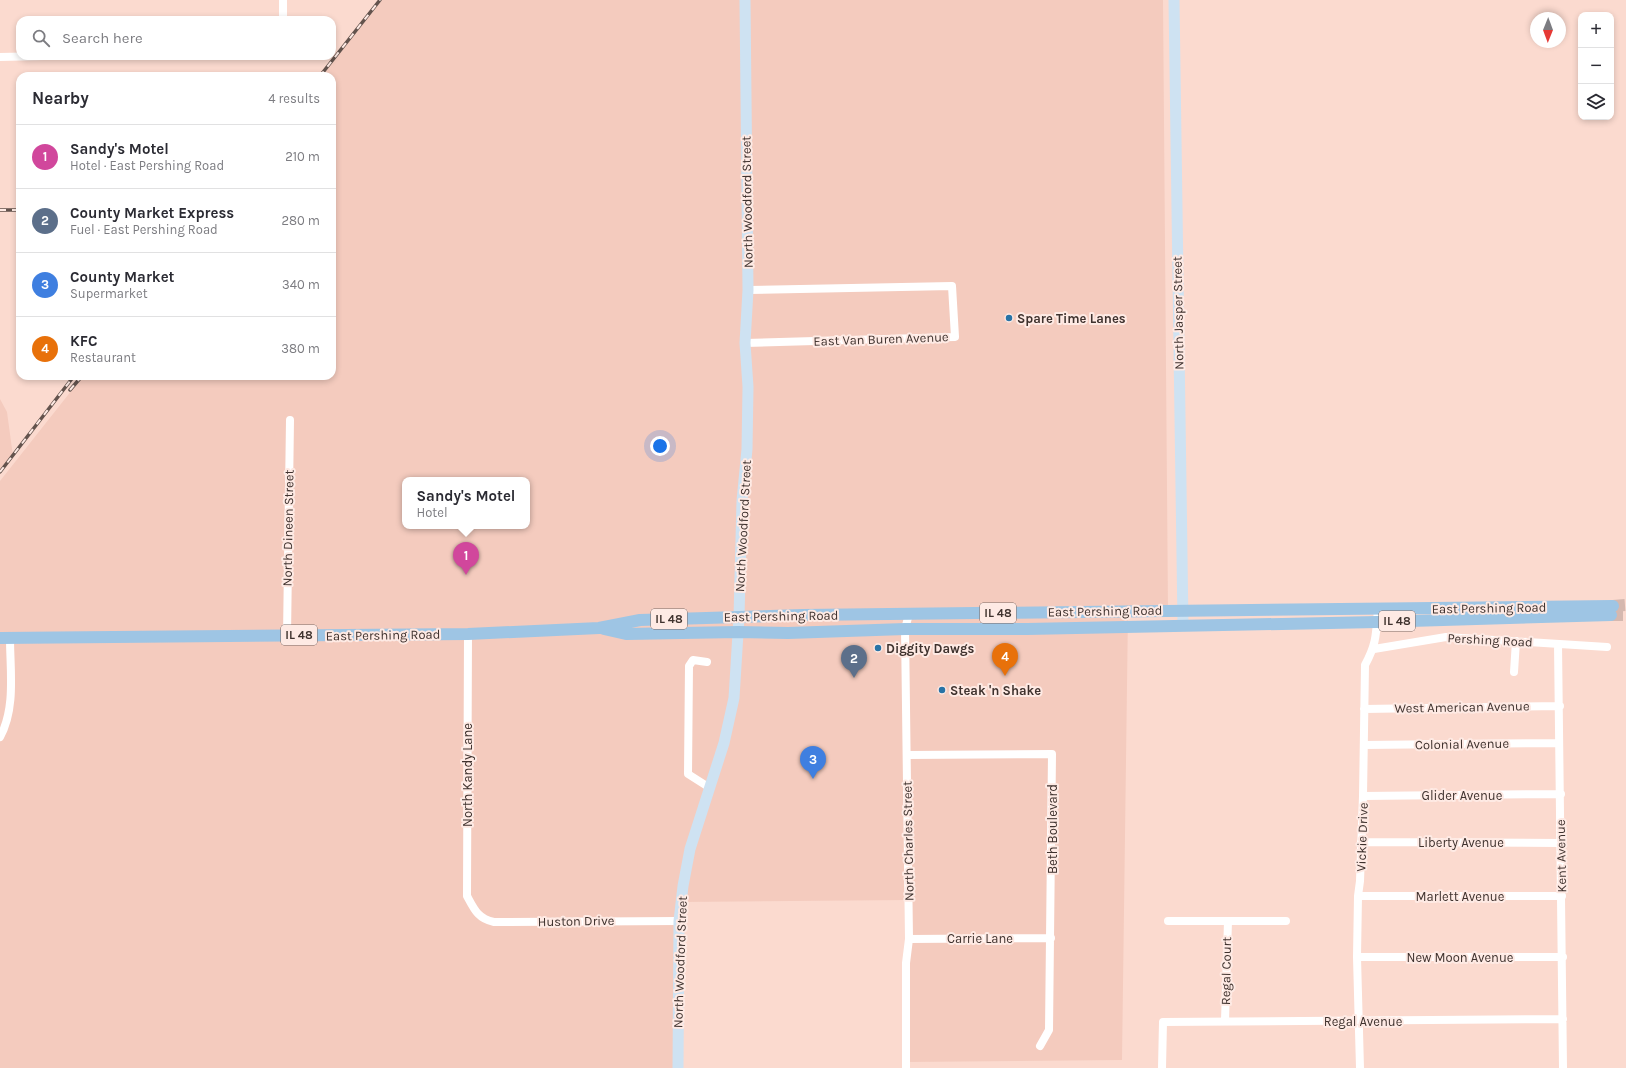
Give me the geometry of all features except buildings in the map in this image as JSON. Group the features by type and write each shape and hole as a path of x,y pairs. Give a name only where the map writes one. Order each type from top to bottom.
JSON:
{"main road":[{"name":"East Pershing Road","path":"5,638 468,634 599,628 640,620 909,614 1378,609 1612,610 1377,622 905,629 788,633 738,632 626,634 599,628"}],"street":[{"path":"283,0 283,16"},
{"name":"North Woodford Street","path":"678,1068 679,920 683,886 690,849 724,744 734,698 739,617 742,501 747,449 748,387 745,343 748,290 745,0"},
{"name":"North Jasper Street","path":"1174,0 1183,625"},
{"path":"0,57 16,57"},
{"name":"East Van Buren Avenue","path":"745,343 955,337 952,286 748,290"},
{"name":"North Dineen Street","path":"287,636 290,420"},
{"name":"Vickie Drive","path":"1360,1068 1357,957 1358,896 1360,881 1363,796 1365,665 1374,649 1378,609"},
{"name":"North Charles Street","path":"906,1068 906,963 909,939 905,629 909,614"},
{"name":"North Kandy Lane","path":"468,634 467,896 476,914"},
{"name":"Pershing Road","path":"1374,649 1446,637 1607,647"},
{"path":"0,737 6,727 10,710 5,638"},
{"path":"1514,672 1516,641"},
{"name":"Kent Avenue","path":"1558,644 1563,957 1563,1068"},
{"path":"707,662 693,660 689,666 688,774 710,788"},
{"name":"West American Avenue","path":"1364,708 1560,706"},
{"name":"Colonial Avenue","path":"1364,745 1560,744"},
{"name":"Beth Boulevard","path":"907,755 1052,754 1049,1030 1040,1046"},
{"name":"Glider Avenue","path":"1363,796 1561,794"},
{"name":"Liberty Avenue","path":"1361,842 1560,842"},
{"name":"Marlett Avenue","path":"1358,896 1562,896"},
{"name":"Huston Drive","path":"476,914 487,921 505,922 679,920"},
{"name":"Regal Court","path":"1168,921 1286,921"},
{"name":"Regal Court","path":"1225,1021 1228,921"},
{"name":"Carrie Lane","path":"909,939 1051,938"},
{"name":"New Moon Avenue","path":"1357,957 1563,957"},
{"name":"Regal Avenue","path":"1162,1068 1163,1022 1563,1019"}],"shaded area":[{"path":"382,0 1163,0 1168,611 1128,611 1122,1060 906,1062 908,900 681,902 678,1068 0,1068 0,481 80,380 336,380 336,72 324,72 334,60 336,60 336,57"},
{"path":"0,399 7,412 13,456 0,472"}],"tunnel":[{"path":"1613,606 1626,605"},
{"path":"1611,615 1626,615"}],"railway":[{"path":"336,56 380,0"},
{"path":"323,72 333,60"},
{"path":"0,210 16,210"},
{"path":"0,472 71,380"},
{"path":"70,390 79,380"}],"place":[{"name":"Spare Time Lanes","path":"1009,318"},
{"name":"Sandy's Motel","path":"466,575"},
{"name":"Diggity Dawgs","path":"878,648"},
{"name":"KFC","path":"1005,676"},
{"name":"County Market Express","path":"854,678"},
{"name":"Steak 'n Shake","path":"942,690"},
{"name":"County Market","path":"813,779"}]}
